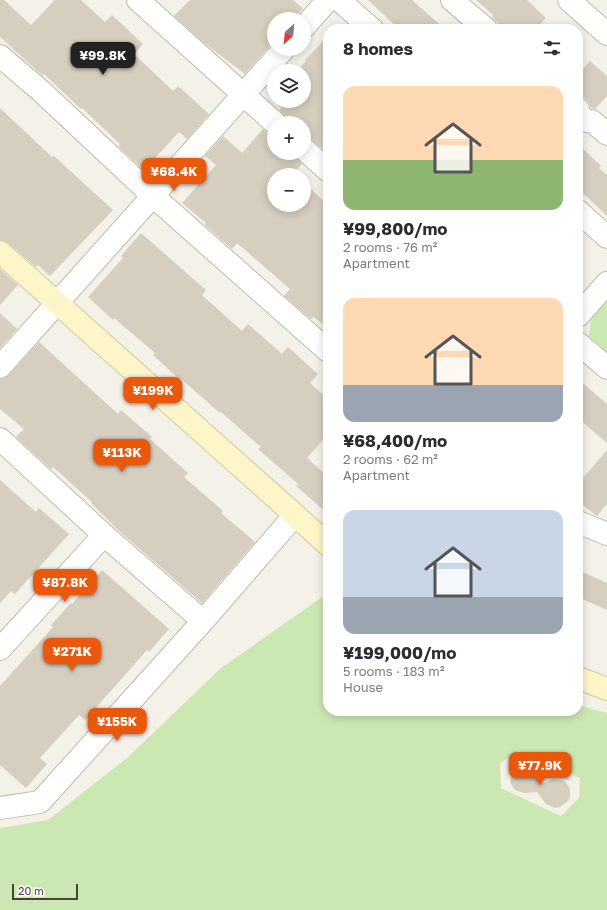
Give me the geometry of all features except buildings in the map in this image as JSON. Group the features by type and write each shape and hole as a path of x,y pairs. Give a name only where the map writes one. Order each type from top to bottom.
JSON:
{"street":[{"path":"138,0 267,116"},
{"path":"311,19 328,0"},
{"path":"339,0 366,24"},
{"path":"452,0 480,24"},
{"path":"569,0 607,34"},
{"path":"0,56 41,91 153,196 323,347"},
{"path":"0,367 278,56"},
{"path":"583,118 586,121 592,121 607,134"},
{"path":"311,155 323,166"},
{"path":"583,215 607,237"},
{"path":"0,252 323,540"},
{"path":"583,310 607,283"},
{"path":"583,347 607,368"},
{"path":"2,445 203,621"},
{"path":"0,808 40,802 203,621 295,515"},
{"path":"583,524 607,534"},
{"path":"0,648 104,535"},
{"path":"583,680 607,689"}],"green space":[{"path":"607,300 607,352 589,336 591,318"},
{"path":"323,597 323,716 583,716 583,706 607,713 607,910 0,910 0,828 48,820 127,758 221,668","holes":["519,751 580,778 579,798 561,816 501,788 500,763"]}]}
